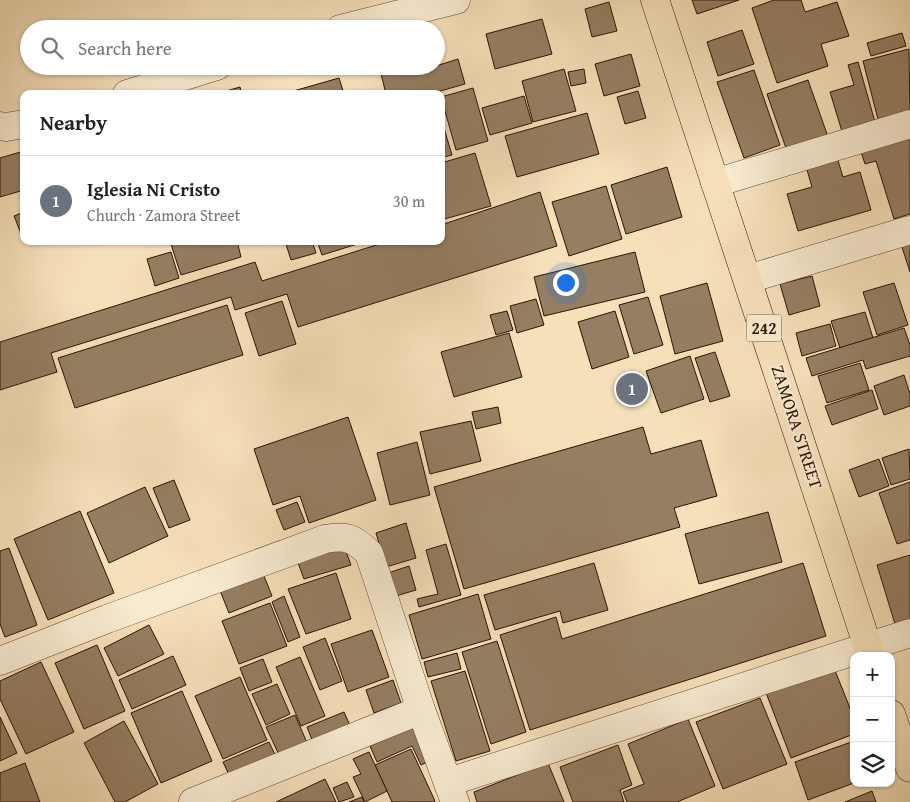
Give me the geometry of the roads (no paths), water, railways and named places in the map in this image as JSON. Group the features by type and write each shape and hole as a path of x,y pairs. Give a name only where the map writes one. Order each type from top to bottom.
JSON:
{"main road":[{"name":"ZAMORA STREET","path":"655,0 870,650"},
{"path":"895,725 910,768"}],"street":[{"path":"376,20 456,0"},
{"path":"140,90 188,75"},
{"path":"715,184 910,124"},
{"path":"0,126 20,125"},
{"path":"748,279 910,230"},
{"path":"0,661 107,619 325,539 339,537 356,540 369,553 421,710 452,792 661,715 870,650 910,633"},
{"path":"193,802 421,710"}],"place":[{"name":"Iglesia Ni Cristo","path":"632,389"}]}
